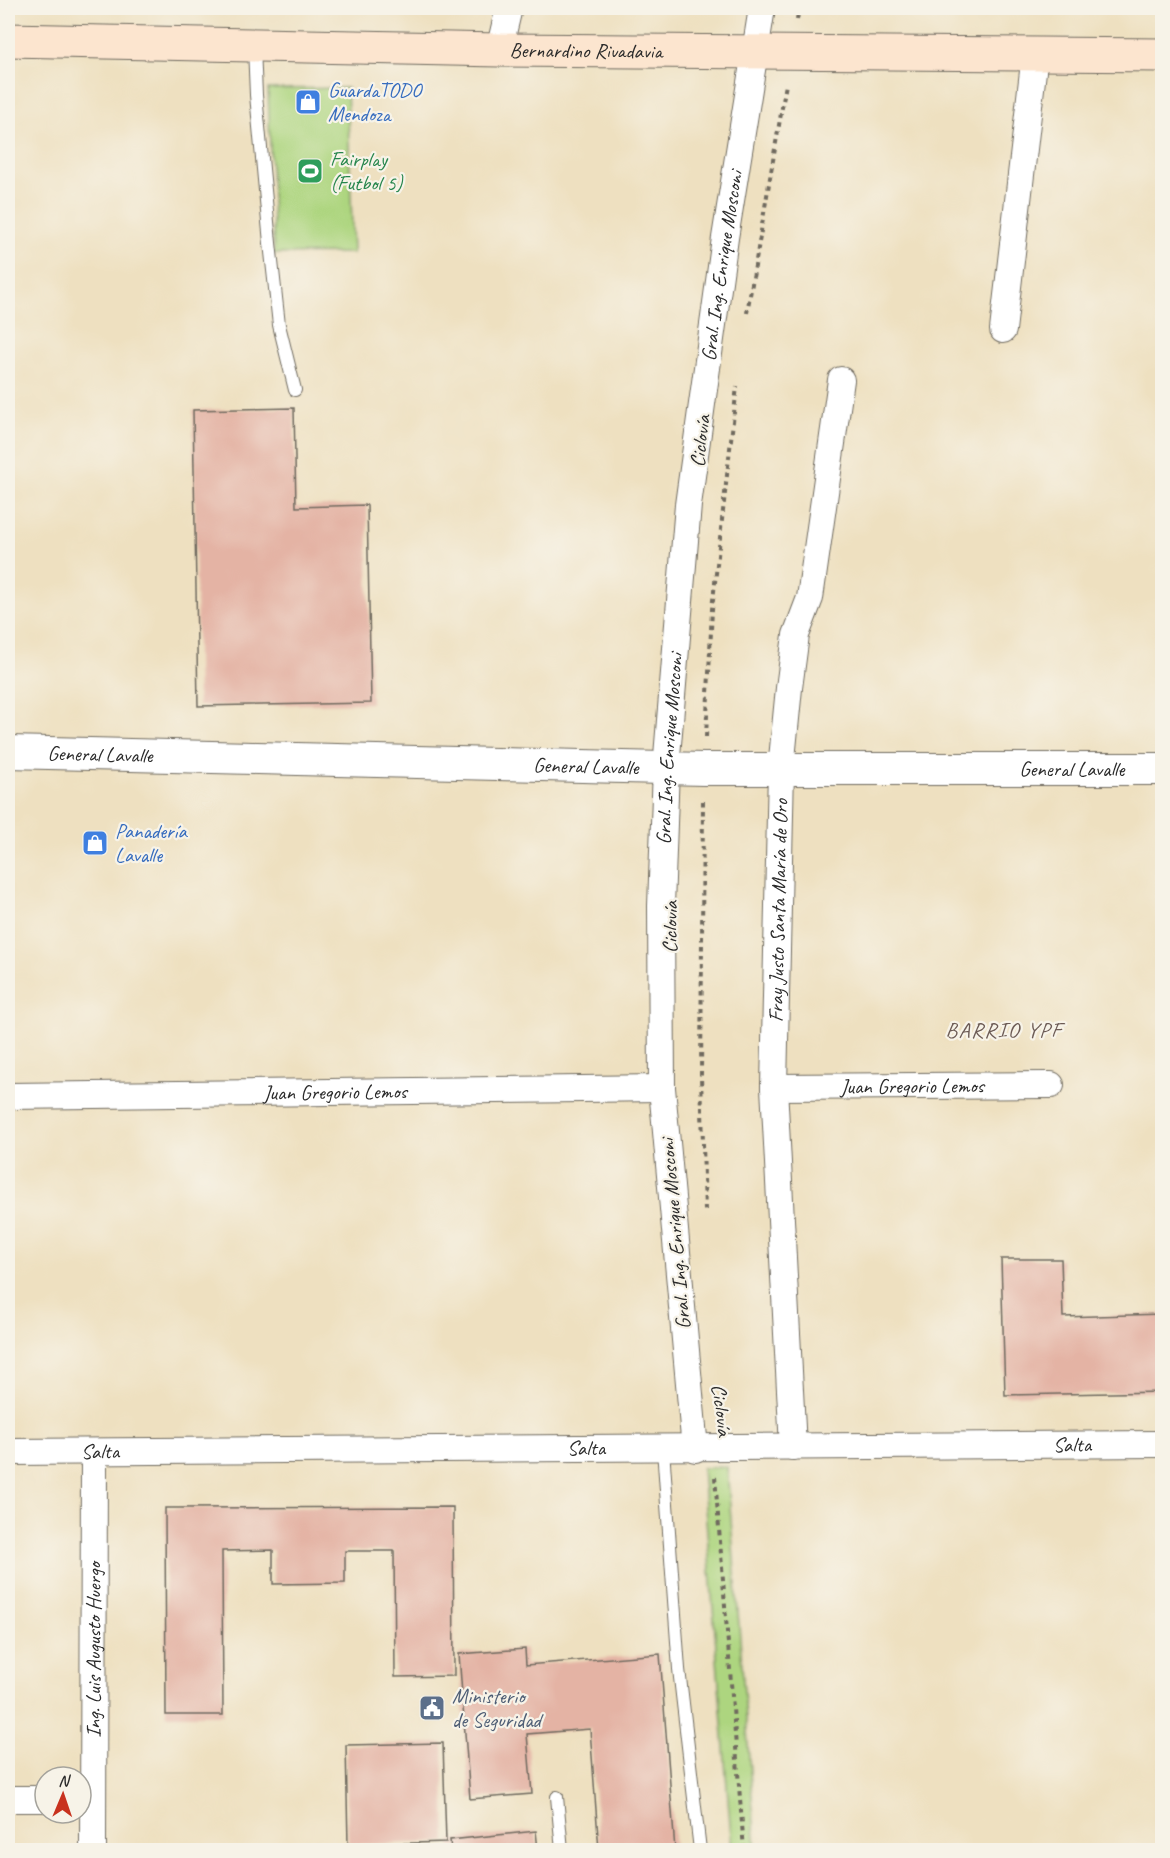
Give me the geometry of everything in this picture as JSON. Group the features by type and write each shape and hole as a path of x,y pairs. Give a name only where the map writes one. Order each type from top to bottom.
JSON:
{"main road":[{"name":"Bernardino Rivadavia","path":"8,40 499,50 1162,55"}],"street":[{"path":"499,50 509,8"},
{"name":"Gral. Ing. Enrique Mosconi","path":"703,1448 662,1088 661,929 666,768 688,505 723,249 762,8"},
{"path":"1003,330 1035,54"},
{"name":"Fray Justo Santa María de Oro","path":"793,1447 774,1087 781,770 793,656 799,625 810,598 841,380"},
{"name":"General Lavalle","path":"8,752 704,769 1162,769"},
{"name":"Juan Gregorio Lemos","path":"774,1087 1052,1085"},
{"name":"Juan Gregorio Lemos","path":"8,1096 662,1088"},
{"name":"Salta","path":"8,1452 1162,1444"},
{"name":"Ing. Luis Augusto Huergo","path":"88,1765 94,1452"},
{"path":"8,1799 33,1798"},
{"name":"Ing. Luis Augusto Huergo","path":"90,1825 93,1851"}],"lane":[{"path":"254,45 256,95 279,325 295,390"},
{"path":"663,1449 680,1669 700,1851"},
{"path":"558,1797 562,1851"}],"path":[{"path":"747,315 799,8"},
{"path":"705,1213 701,1076 704,769 712,609 737,382"},
{"name":"Ciclovía","path":"703,1448 716,1480 744,1851"}],"green space":[{"name":"Fairplay (Futbol 5)","path":"347,88 353,253 274,254 268,89"},
{"path":"727,1467 756,1850 732,1850 702,1468"}],"building":[{"path":"294,408 296,507 367,505 371,703 198,706 193,410"},
{"path":"1001,1259 1061,1259 1063,1317 1162,1314 1162,1392 1005,1395"},
{"path":"453,1507 454,1676 395,1677 394,1551 345,1551 345,1583 273,1584 273,1550 222,1551 223,1715 166,1715 165,1508"},
{"path":"525,1649 526,1665 660,1654 675,1850 599,1850 590,1729 527,1734 532,1794 470,1799 459,1654"},
{"path":"443,1743 446,1842 348,1845 346,1745"},
{"path":"536,1831 538,1850 451,1850 450,1840"}],"place":[{"name":"GuardaTODO Mendoza","path":"308,102"},
{"name":"Fairplay (Futbol 5)","path":"310,171"},
{"name":"Panadería Lavalle","path":"95,843"},
{"name":"Ministerio de Seguridad","path":"432,1708"}],"district":[{"name":"BARRIO YPF","path":"1004,1030"}]}
